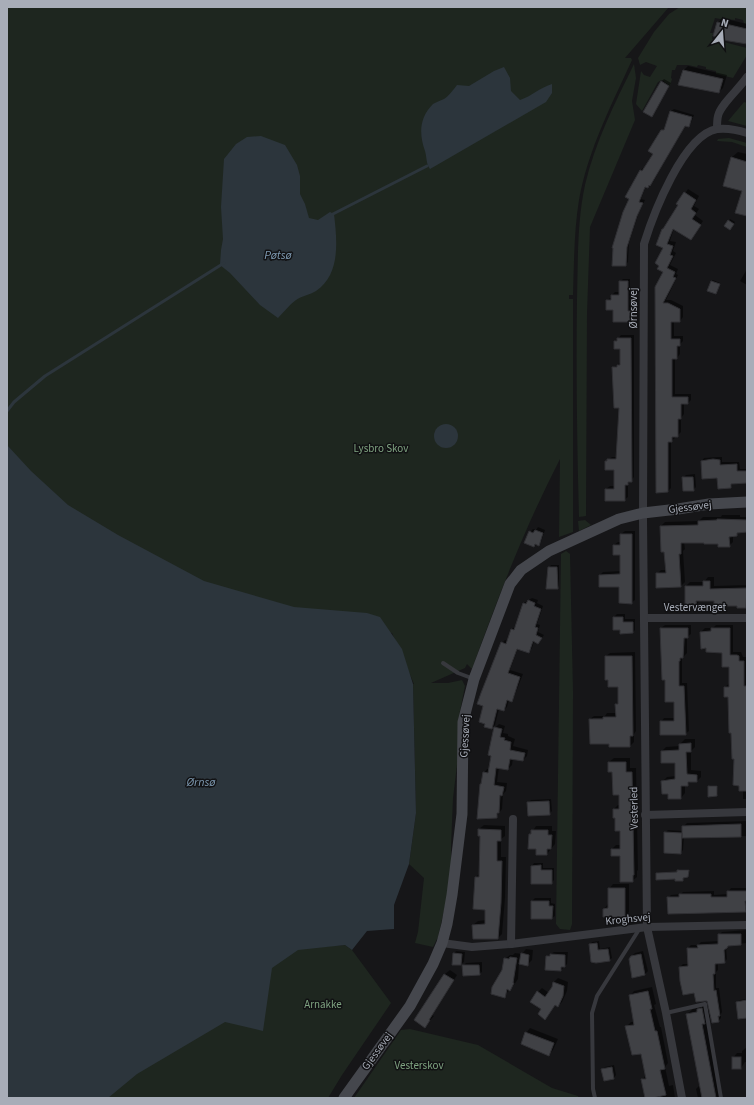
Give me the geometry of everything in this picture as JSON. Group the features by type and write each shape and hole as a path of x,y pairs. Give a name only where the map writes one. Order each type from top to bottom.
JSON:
{"street":[{"path":"747,76 743,83 722,107 718,115 717,129 747,133"},
{"name":"Ørnsøvej","path":"644,514 644,244 651,221 672,176 689,148 700,137 717,129"},
{"name":"Gjessøvej","path":"344,1098 410,1006 433,964 442,943 452,895 462,814 463,722 474,679 510,584 521,570 549,551 619,519 709,504 747,502"},
{"name":"Vesterled","path":"644,514 644,927 666,1013 682,1098"},
{"name":"Vestervænget","path":"644,618 747,618"},
{"path":"645,815 747,812"},
{"path":"511,944 514,819"},
{"name":"Kroghsvej","path":"442,943 472,947 511,944 644,927 747,924"}],"lane":[{"path":"443,663 458,673 474,679"},
{"path":"595,1098 592,1020 597,996 644,927"},
{"path":"666,1013 705,1004 721,1098"}],"green space":[{"name":"Lysbro Skov","path":"7,7 669,7 625,58 631,58 632,60 608,111 594,146 579,200 575,235 573,295 569,295 569,299 573,299 573,532 559,537 560,459 535,510 513,562 472,669 467,664 465,668 431,683 448,683 462,680 465,686 458,721 458,757 453,798 451,871 438,937 433,947 415,943 418,932 424,878 409,864 416,813 414,684 392,633 213,618 7,462"},
{"path":"680,7 747,7 747,24 744,23 743,20 735,18 735,20 726,20 715,18 710,33 713,33 712,39 747,48 747,55 733,78 716,74 716,71 706,69 706,67 698,65 697,67 677,65 675,70 672,70 670,86 662,80 658,82 642,111 636,104 641,71 644,75 650,77 657,66 646,62 640,65 638,58 654,32 669,14"},
{"path":"634,64 636,78 632,101 635,120 590,227 587,314 586,516 579,517 577,326 579,227 582,199 594,153 606,123"},
{"path":"744,102 747,103 747,126 728,121"},
{"path":"729,138 747,143 747,147 732,142 717,141 718,139"},
{"path":"585,520 591,525 579,531 578,521"},
{"path":"566,551 570,554 573,692 572,924 570,930 560,929 556,924 561,554"},
{"name":"Arnakke","path":"345,945 352,950 391,1003 328,1098 70,1098 290,949"},
{"name":"Vesterskov","path":"410,1029 478,1045 552,1088 578,1096 579,1098 354,1098 401,1030"}],"water":[{"path":"504,67 510,78 511,91 520,100 552,84 552,93 546,102 430,169 427,163 421,132 423,121 428,109 433,104 446,98 457,85 469,86 494,71"},
{"name":"Pøtsø","path":"261,136 285,145 297,165 300,176 300,194 309,218 318,220 330,212 334,214 335,224 336,256 330,275 324,284 316,291 300,297 278,318 260,305 230,273 220,265 223,239 221,207 224,159 236,144 247,137"},
{"path":"446,424 454,428 458,436 454,444 446,448 438,444 434,436 438,428"},
{"name":"Ørnsø","path":"7,445 31,471 68,505 118,535 204,581 294,607 367,613 380,617 402,649 413,684 416,813 409,864 394,905 394,929 367,931 352,950 345,945 298,950 272,968 263,1031 225,1022 137,1074 108,1098 7,1098"}],"building":[{"path":"717,22 747,29 747,44 717,39 718,37 713,36"},
{"path":"683,70 723,79 719,93 678,85"},
{"path":"661,81 669,86 652,117 643,112"},
{"path":"670,111 692,117 689,127 685,126 650,186 649,185 648,188 645,187 639,202 643,203 627,247 626,266 612,266 612,248 623,212 629,199 625,197 640,170 642,171 653,154 648,151 661,130 664,130"},
{"path":"731,157 747,162 747,216 735,213 742,191 723,186"},
{"path":"684,192 696,200 691,209 696,213 692,219 701,225 691,240 673,229 667,244 673,246 670,255 673,256 667,268 675,272 673,277 676,278 663,303 668,303 680,309 680,322 671,322 671,339 680,339 680,346 677,346 677,359 672,359 672,397 688,397 688,404 681,404 681,419 678,419 678,437 672,437 672,442 668,442 668,492 656,493 655,287 663,272 657,269 659,266 655,263 663,248 656,245 662,229 678,205 676,204"},
{"path":"728,220 734,224 730,230 724,226"},
{"path":"619,281 628,281 628,311 631,311 631,322 613,322 613,310 606,310 606,300 611,300 611,295 619,295"},
{"path":"711,281 720,284 716,294 707,291"},
{"path":"617,338 631,338 632,482 628,482 628,485 625,485 625,501 605,501 605,489 614,489 614,470 605,470 605,461 607,461 607,459 616,459 619,408 614,408 612,367 617,367 617,365 620,365 620,349 614,349 614,341 617,341"},
{"path":"713,459 720,460 720,465 737,464 737,471 747,471 747,483 731,484 731,488 718,489 717,478 702,479 701,461"},
{"path":"682,477 693,477 694,491 683,491"},
{"path":"717,519 747,520 747,532 737,533 737,536 729,537 730,547 718,547 718,544 681,543 681,554 679,554 681,587 656,588 656,573 666,573 664,552 661,552 660,526 698,525 698,521"},
{"path":"535,530 543,533 539,546 535,544 534,547 524,543 529,531 533,533"},
{"path":"620,534 632,534 632,604 619,603 619,587 599,587 599,575 620,574 620,555 613,555 613,545 620,545"},
{"path":"548,567 557,567 558,589 546,589"},
{"path":"703,581 710,581 710,589 747,588 746,608 737,608 737,606 714,606 714,601 696,601 697,607 685,607 685,586 703,586"},
{"path":"528,600 535,603 534,606 541,609 535,627 538,628 536,635 542,638 538,644 533,641 529,653 517,649 508,673 520,677 512,702 507,700 504,711 497,709 492,729 484,727 485,724 479,722 483,706 477,704 501,642 506,644 511,629 514,630 523,603 526,604"},
{"path":"613,617 623,617 623,622 633,622 633,633 620,634 620,630 613,630"},
{"path":"660,628 688,628 688,638 684,638 683,658 680,658 679,661 679,686 684,686 686,735 660,735 660,721 674,721 674,702 665,702 665,680 662,680"},
{"path":"711,628 730,628 730,655 737,655 739,656 739,661 744,661 744,686 747,686 747,791 739,791 739,786 733,785 734,759 732,759 731,733 729,733 728,697 724,697 724,687 729,687 729,667 722,667 722,653 706,652 706,648 701,649 700,632 711,631"},
{"path":"605,656 632,656 633,736 630,736 630,747 609,747 609,744 590,744 589,719 616,717 615,704 618,704 618,687 608,687 608,680 605,680"},
{"path":"494,727 502,729 500,737 511,742 510,750 525,753 523,761 510,759 508,770 496,768 494,785 504,787 502,796 500,795 499,813 497,813 497,818 477,819 480,784 483,772 488,773 491,756 488,755"},
{"path":"691,743 691,752 686,752 687,774 697,775 697,782 688,782 688,786 681,786 681,799 668,799 668,794 662,794 661,781 675,779 675,763 661,763 661,751 679,750 679,744"},
{"path":"608,762 626,762 626,772 632,772 633,882 620,882 620,856 611,856 611,849 620,849 620,831 615,831 615,818 613,818 613,809 619,809 619,795 613,795 612,772 608,772"},
{"path":"708,786 717,786 717,796 708,797"},
{"path":"549,801 550,815 528,816 527,802"},
{"path":"741,824 741,837 682,838 682,826"},
{"path":"478,829 501,830 501,841 497,841 497,861 502,861 498,939 473,939 472,925 485,924 485,910 473,909 475,877 479,877 480,836 478,836"},
{"path":"531,830 548,830 548,835 552,835 551,849 547,849 547,855 536,855 536,849 528,849 529,834 531,834"},
{"path":"664,832 682,833 681,854 664,853"},
{"path":"541,865 541,870 552,870 552,884 531,884 531,866"},
{"path":"677,870 689,870 688,877 683,878 683,881 675,881 675,879 656,880 656,873 677,872"},
{"path":"608,888 625,888 625,917 603,917 603,909 608,908"},
{"path":"727,891 747,891 747,901 745,901 746,912 668,914 667,897 679,897 679,894 711,894 711,897 727,897"},
{"path":"531,901 549,901 549,906 553,906 552,919 531,919"},
{"path":"718,934 741,934 741,945 728,946 724,950 725,963 715,964 715,974 713,974 714,991 716,990 720,1016 718,1016 719,1022 712,1023 707,1001 696,1002 694,993 683,995 679,967 688,966 687,948 698,948 697,945 718,944"},
{"path":"597,943 598,950 608,949 610,961 596,963 591,962 589,944"},
{"path":"453,953 462,954 461,965 452,965"},
{"path":"521,953 529,955 528,966 519,964"},
{"path":"550,954 565,955 565,967 561,967 561,971 545,970 546,956 550,956"},
{"path":"641,954 645,975 632,978 629,959 631,956"},
{"path":"510,957 517,958 514,983 510,991 507,989 505,998 491,994 492,987 502,970 504,958 509,959"},
{"path":"462,965 479,965 480,975 463,976"},
{"path":"444,974 454,980 425,1028 414,1020"},
{"path":"553,982 564,986 563,996 558,1007 555,1005 545,1020 538,1014 541,1009 530,1002 537,991 545,997 552,987"},
{"path":"648,991 652,1009 650,1009 655,1031 657,1031 665,1069 660,1070 666,1095 653,1098 645,1098 641,1079 646,1079 641,1054 632,1055 625,1026 634,1025 629,995"},
{"path":"747,1000 747,1018 738,1019 736,1002"},
{"path":"702,1008 705,1024 702,1024 716,1098 702,1098 686,1014 697,1012 697,1009"},
{"path":"525,1032 554,1043 549,1056 521,1044"},
{"path":"732,1057 741,1057 741,1069 732,1069"},
{"path":"612,1067 614,1079 604,1081 601,1069"}],"waterway":[{"path":"331,215 427,166"},
{"path":"7,411 14,402 45,376 224,263"}]}
